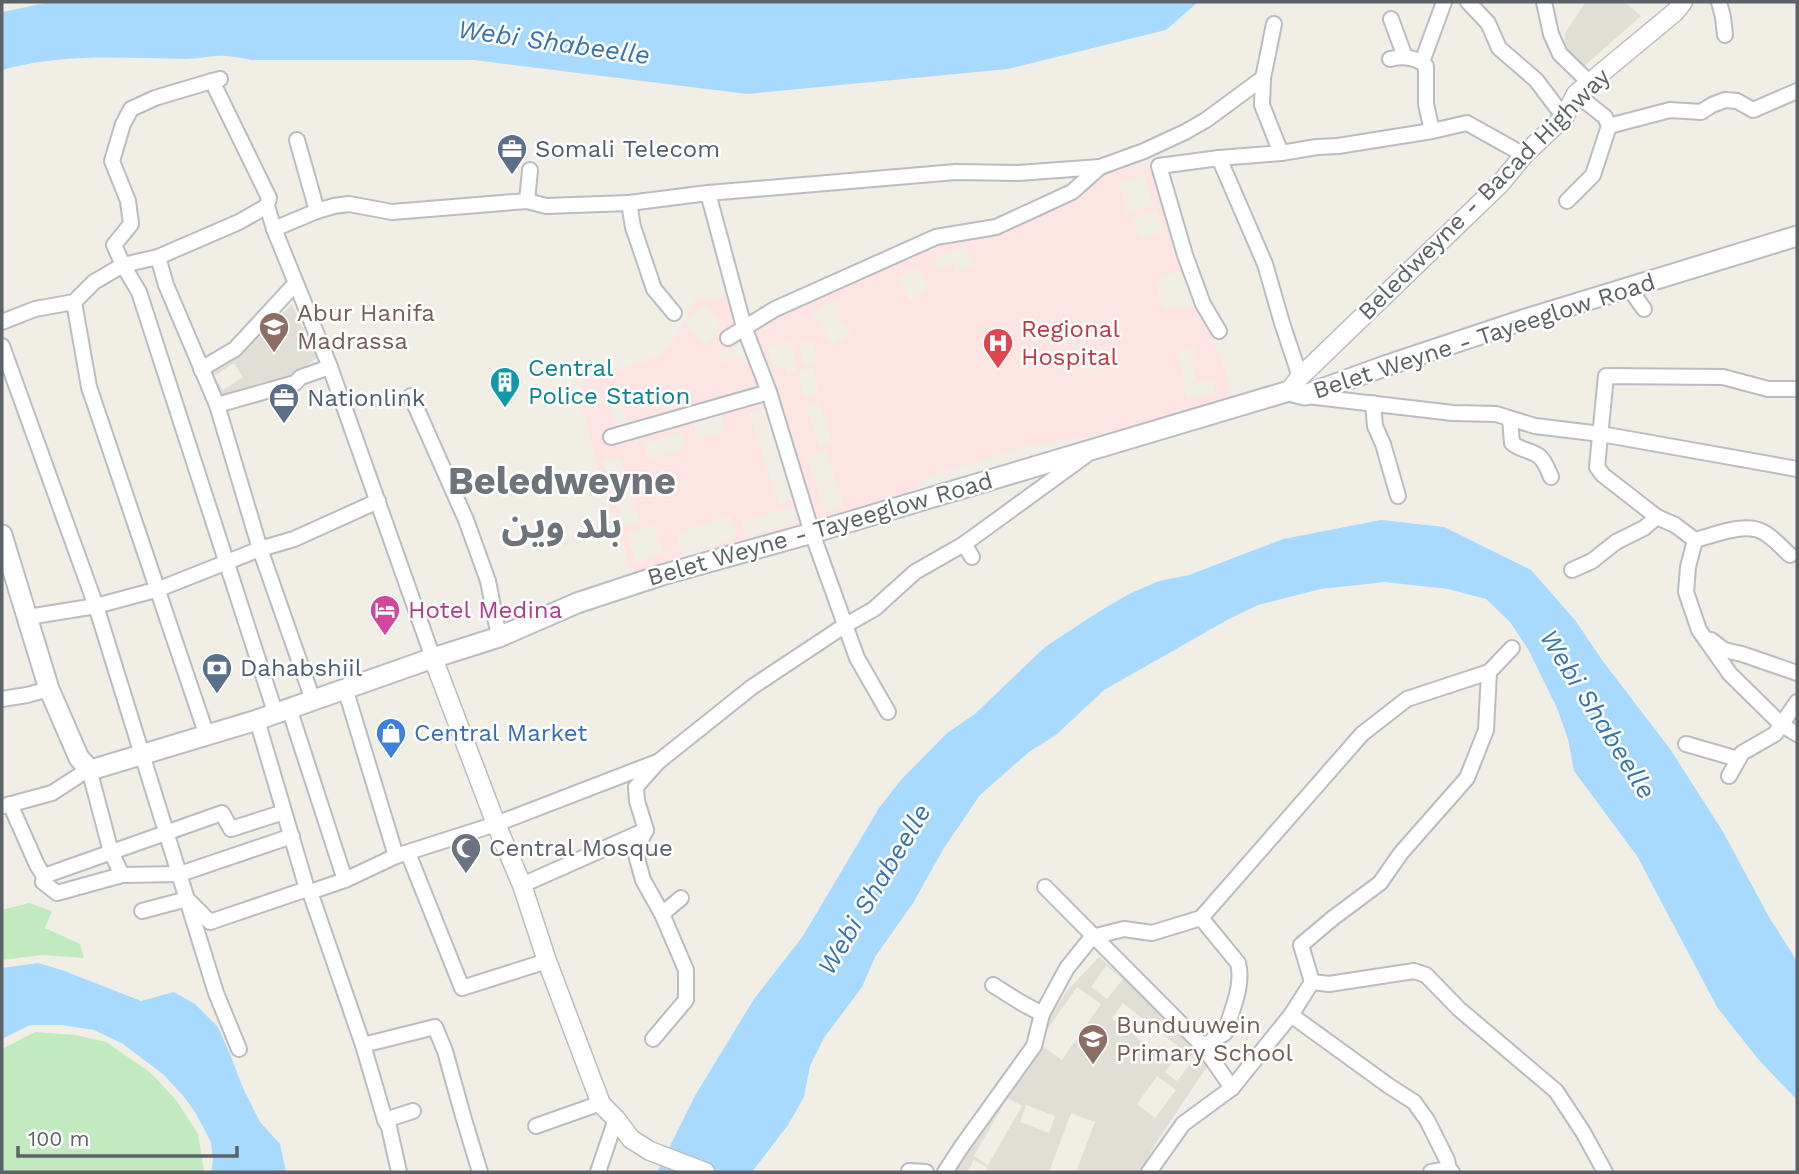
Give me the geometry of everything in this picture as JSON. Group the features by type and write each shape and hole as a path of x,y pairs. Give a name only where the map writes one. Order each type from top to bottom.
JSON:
{"main road":[{"name":"Belet Weyne - Tayeeglow Road","path":"89,769 207,736 499,637 577,603 662,575 1298,388 1385,366 1526,319 1797,236"},
{"path":"3,545 49,689 79,758 89,769"}],"street":[{"path":"1422,62 1444,2"},
{"path":"1468,2 1488,23 1499,48 1536,80 1563,117"},
{"path":"1544,2 1551,34 1560,54 1609,126 1593,175 1567,201"},
{"path":"1718,2 1725,35"},
{"name":"Beledweyne - Bacad Highway","path":"1298,388 1500,184 1524,155 1563,117 1583,89 1674,5"},
{"path":"1391,19 1398,58 1422,62 1426,66 1426,104 1432,131"},
{"path":"1274,24 1263,78 1262,105 1281,153"},
{"path":"274,229 317,211 349,204 392,212 527,201 546,206 629,203 708,193 956,172 1018,173 1100,167 1185,132 1263,78"},
{"path":"345,880 274,713 139,292 114,245 131,223 128,201 113,161 123,124 131,109 216,80 269,198 267,206 274,229 330,367 433,658 522,885 547,961 601,1103 631,1139 650,1150 705,1172"},
{"path":"1609,126 1670,110 1701,112 1725,100 1737,101 1753,110 1797,91"},
{"path":"1219,331 1203,304 1185,255 1159,166 1338,146 1467,123 1524,155"},
{"path":"297,140 317,211"},
{"path":"1219,158 1265,264 1298,388 1373,403 1496,415 1535,426 1797,469"},
{"path":"728,338 775,309 936,237 996,227 1072,192 1100,167"},
{"path":"527,201 530,170"},
{"path":"708,193 744,327 769,392 844,626 857,658 888,712"},
{"path":"629,203 633,227 654,289 674,313"},
{"path":"2,322 35,309 74,302 94,282 123,265 158,257 239,222 267,206"},
{"path":"158,257 166,285 217,405 260,549 313,700"},
{"path":"201,369 235,349 295,284"},
{"path":"1629,288 1644,309"},
{"path":"74,302 89,387 207,736"},
{"path":"2,346 96,606 216,993 239,1049"},
{"path":"217,405 295,383 301,377 330,367"},
{"path":"1695,540 1675,525 1657,517 1603,475 1597,467 1606,376 1723,377 1768,388 1797,389"},
{"path":"611,437 769,392"},
{"path":"411,396 466,520 488,581 499,637"},
{"path":"1373,403 1375,426 1398,496"},
{"path":"1510,419 1512,443 1542,459 1551,477"},
{"path":"653,1039 686,1000 685,970 662,914 643,880 635,851 646,830 637,801 636,787 658,762 752,687 874,609 915,572 964,544 1095,448"},
{"path":"28,617 96,606 159,589 260,549 294,539 378,501"},
{"path":"1572,570 1592,561 1616,542 1644,528 1657,517"},
{"path":"1695,540 1739,529 1753,529 1765,533 1790,555"},
{"path":"1695,540 1688,567 1686,592 1699,630 1730,674 1782,725 1797,734"},
{"path":"964,544 972,557"},
{"path":"1699,630 1724,650 1742,653 1797,673"},
{"path":"945,1172 1034,1046 1042,1014 1067,968 1093,937 1124,929 1152,933 1201,918 1362,734 1407,699 1489,673 1512,648"},
{"path":"1312,982 1301,945 1380,883 1401,853 1467,778 1486,730 1489,673"},
{"path":"345,688 402,855 462,988 547,961"},
{"path":"2,699 49,689"},
{"path":"1729,776 1742,753 1775,734 1797,702"},
{"path":"274,713 284,812 308,891 363,1045 389,1127 399,1172"},
{"path":"1686,744 1738,759"},
{"path":"187,899 210,922 345,880 402,855 496,824 658,762"},
{"path":"122,875 111,852 89,769 52,793 6,806 44,876 43,882 57,893 122,875 180,874 292,836"},
{"path":"44,876 222,813 231,829 284,812"},
{"path":"522,885 646,830"},
{"path":"1045,887 1203,1046 1232,1088"},
{"path":"662,914 681,898"},
{"path":"142,911 187,899"},
{"path":"1201,918 1238,963 1240,971 1239,985 1225,1033 1203,1046"},
{"path":"1312,982 1329,984 1414,971 1426,975 1460,1009 1556,1091 1605,1172"},
{"path":"1149,1172 1183,1124 1232,1088 1290,1015 1312,982"},
{"path":"993,985 1042,1014"},
{"path":"1290,1015 1414,1102 1427,1120 1450,1171 1431,1172"},
{"path":"363,1045 435,1027 446,1051 480,1172"},
{"path":"536,1126 601,1103"},
{"path":"385,1120 413,1111"},
{"path":"598,1172 616,1119"},
{"path":"909,1171 926,1172"}],"shaded area":[{"path":"1586,2 1627,4 1641,16 1584,66 1565,51 1565,33"},
{"name":"Regional Hospital","path":"1116,167 1156,167 1225,371 1231,399 1117,431 1021,448 929,476 910,494 635,574 604,493 582,408 580,382 658,357 678,334 695,300 729,296 742,323 953,235 995,231 1077,202 1092,182","holes":["1145,175 1153,206 1127,213 1119,182","1156,209 1165,231 1141,239 1133,219","965,246 973,265 956,272 953,264 938,270 934,259","916,267 929,289 910,300 898,278","1187,269 1198,304 1175,311 1173,306 1163,308 1155,279","835,300 842,310 838,313 851,333 833,345 813,314","705,304 721,322 717,326 721,331 705,345 685,322","747,342 754,360 743,364 740,356 722,363 718,353","792,342 797,372 787,374 785,367 772,369 768,346","814,342 817,364 802,366 800,343","1194,348 1197,360 1191,362 1196,381 1185,384 1176,352","814,368 818,393 803,396 799,370","1212,381 1215,393 1187,399 1184,386","618,397 630,428 619,432 607,401","819,401 833,443 819,447 806,405","765,408 794,499 779,505 749,413","721,415 725,433 697,440 693,422","680,433 685,449 648,459 644,444","826,450 845,507 825,513 807,457","619,457 640,522 624,527 603,462","792,506 797,522 746,538 741,522","730,515 738,537 684,557 676,535","654,524 664,553 636,563 626,534"]},
{"name":"Abur Hanifa Madrassa","path":"292,305 317,358 295,374 291,383 222,402 208,367 233,354","holes":["234,363 243,377 223,390 214,376"]},
{"name":"Bunduuwein Primary School","path":"1099,957 1197,1040 1209,1064 1155,1144 1141,1172 1076,1172 1095,1122 1071,1113 1049,1172 986,1172 988,1168 974,1160 967,1172 950,1172 1000,1093 1067,991","holes":["1106,966 1123,979 1107,999 1091,987","1077,987 1101,1004 1062,1060 1038,1043","1123,1003 1194,1059 1177,1081 1165,1072 1171,1064 1112,1018","1157,1076 1176,1090 1155,1118 1137,1104","1007,1098 1022,1106 988,1165 974,1156","1026,1105 1055,1116 1049,1133 1020,1122"]}],"green space":[{"path":"29,903 52,911 45,928 80,944 84,958 42,955 2,960 2,910"},
{"path":"35,1032 76,1035 106,1042 151,1073 176,1100 198,1134 204,1172 2,1172 2,1049"}],"water":[{"name":"Webi Shabeelle","path":"51,2 1198,2 1166,30 1008,69 747,94 474,60 251,60 222,56 186,59 93,58 47,61 2,70 2,12"},
{"name":"Webi Shabeelle","path":"1381,520 1444,527 1531,570 1575,620 1670,749 1722,830 1769,917 1797,961 1797,1100 1758,1059 1717,1007 1637,856 1574,771 1568,739 1557,708 1528,649 1510,622 1486,599 1448,589 1385,582 1321,589 1258,605 1104,690 1056,735 1029,752 980,795 944,848 913,903 875,957 862,987 824,1038 810,1066 804,1097 788,1125 752,1172 657,1172 696,1094 754,999 803,936 879,808 900,781 947,733 975,714 1045,647 1129,594 1159,581 1189,575 1283,539"},
{"path":"38,963 141,1001 174,992 195,1004 218,1027 260,1122 280,1144 286,1172 211,1172 211,1142 185,1098 164,1075 123,1044 94,1030 62,1025 30,1025 2,1039 2,968"}],"place":[{"name":"Somali Telecom","path":"512,176"},
{"name":"Abur Hanifa Madrassa","path":"274,354"},
{"name":"Regional Hospital","path":"998,370"},
{"name":"Central Police Station","path":"505,409"},
{"name":"Nationlink","path":"284,425"},
{"name":"Hotel Medina","path":"385,637"},
{"name":"Dahabshiil","path":"217,695"},
{"name":"Central Market","path":"391,760"},
{"name":"Central Mosque","path":"466,875"},
{"name":"Bunduuwein Primary School","path":"1093,1066"}],"district":[{"name":"Beledweyne بلد وين","path":"562,503"}]}
